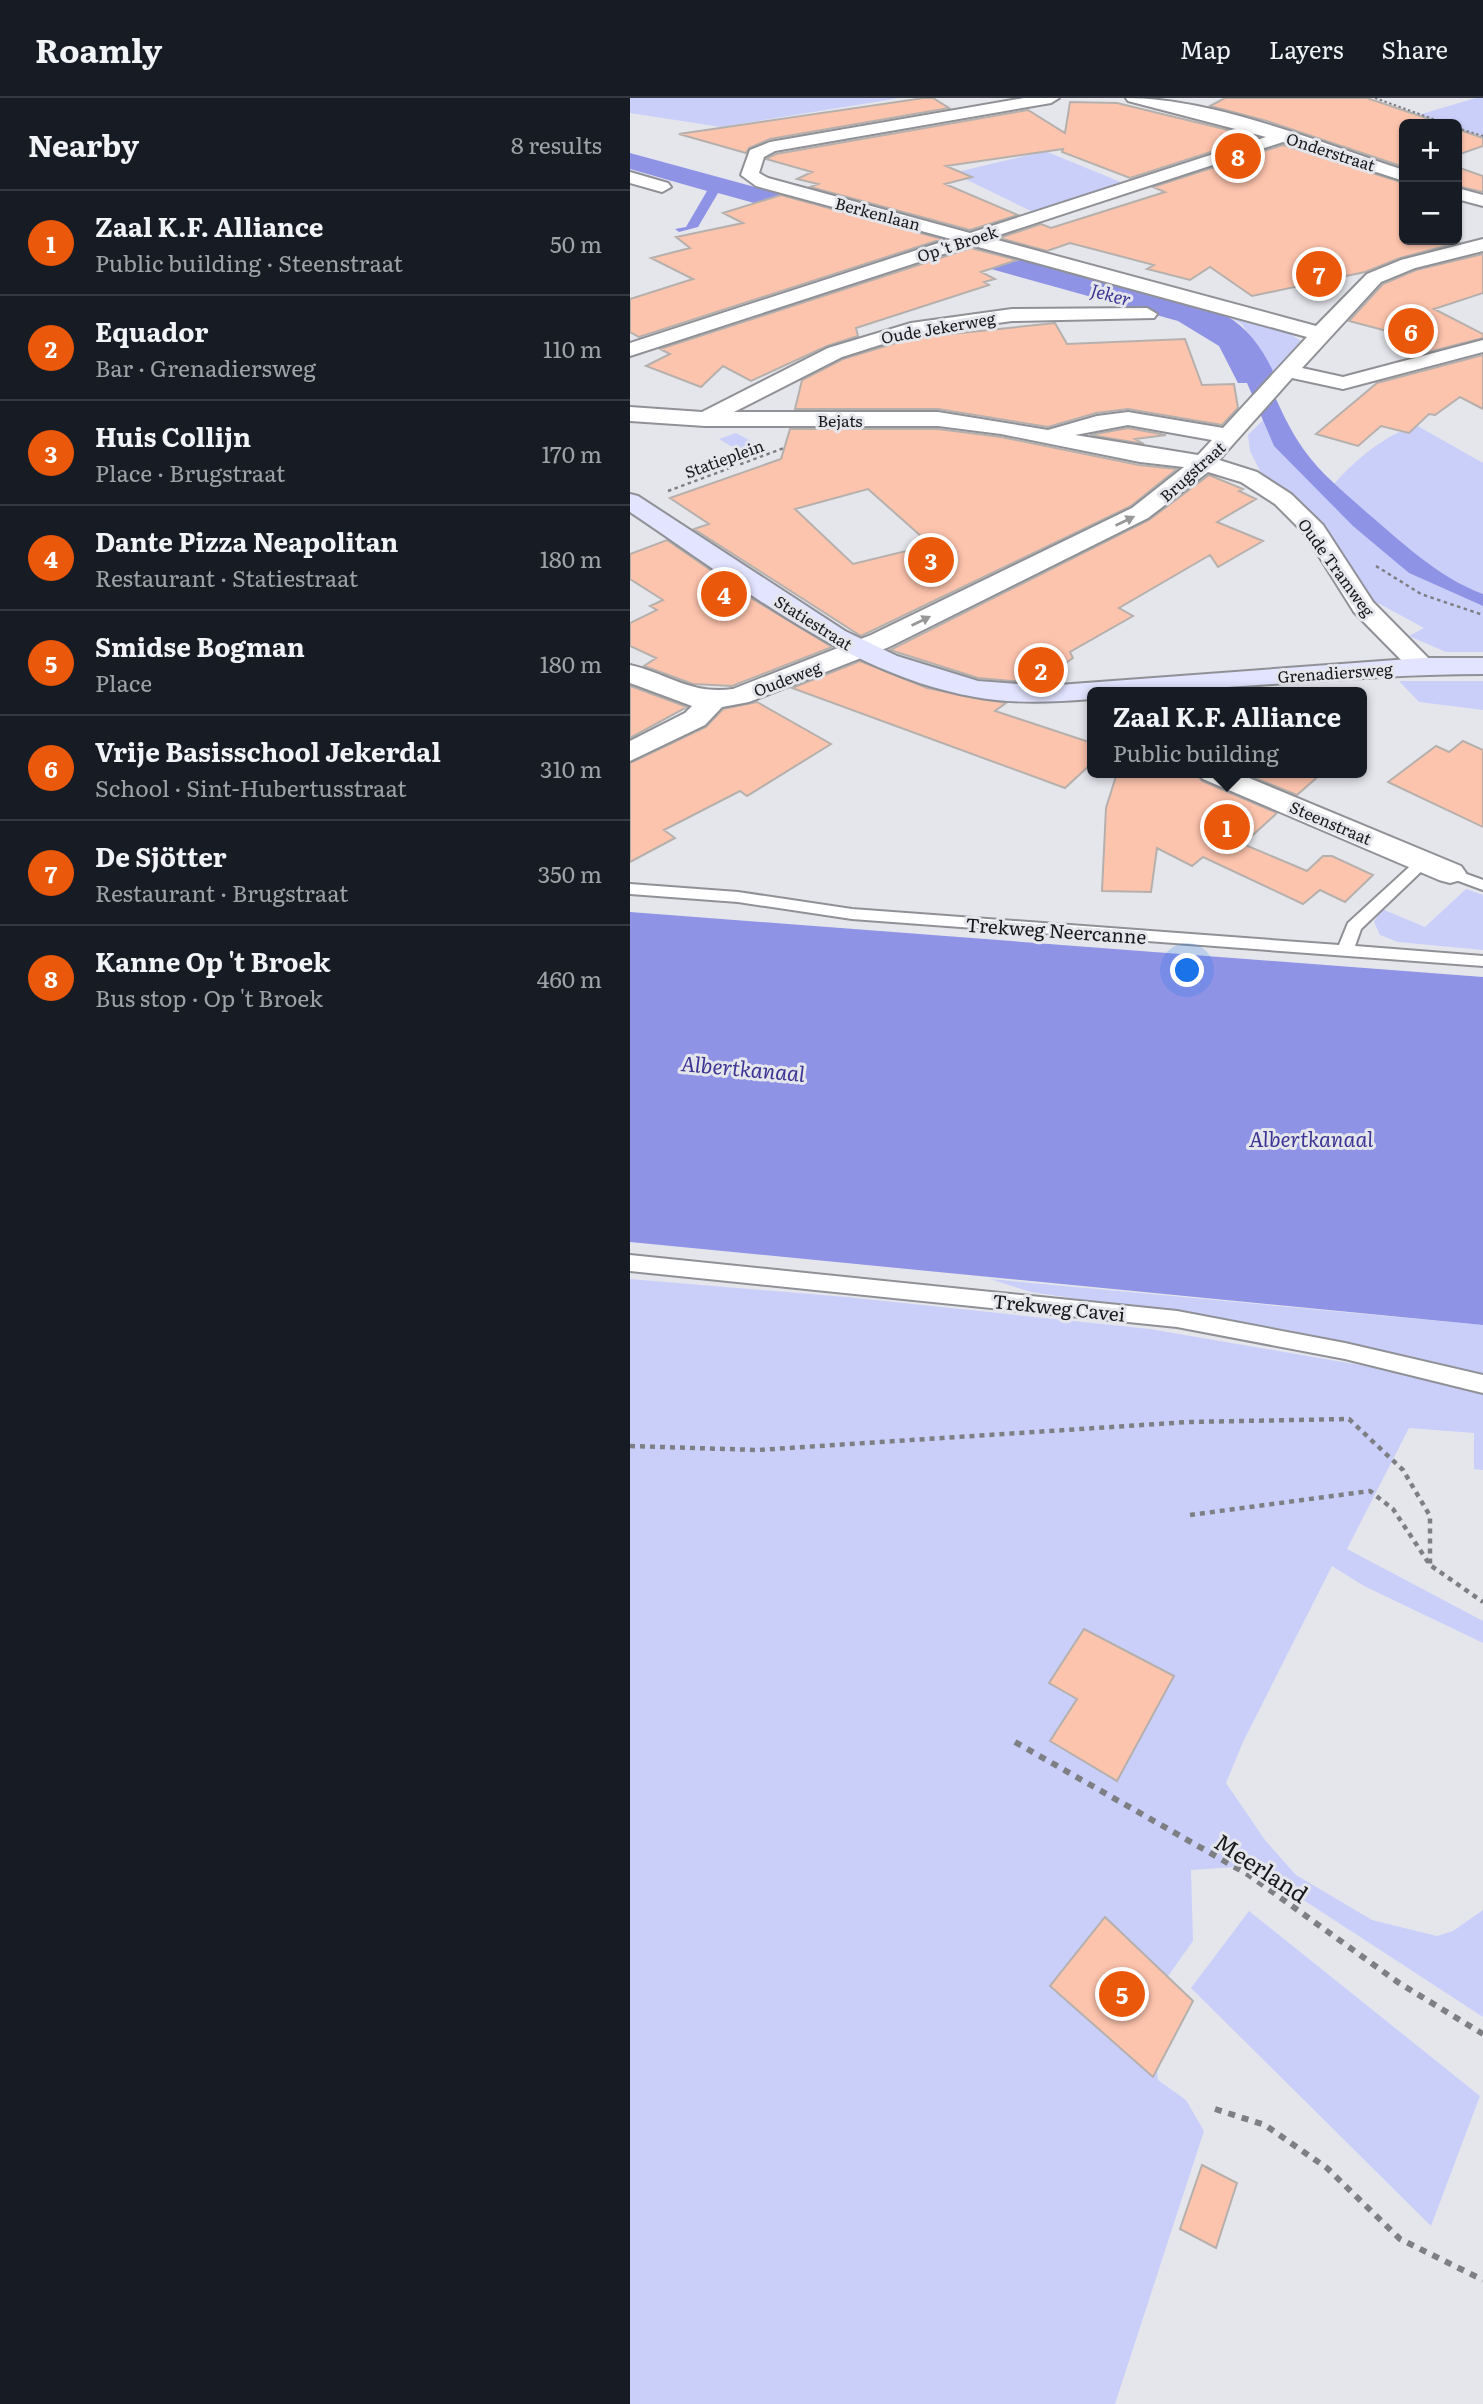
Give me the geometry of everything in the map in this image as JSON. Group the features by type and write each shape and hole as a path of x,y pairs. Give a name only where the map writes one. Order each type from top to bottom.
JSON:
{"main road":[{"name":"Statiestraat","path":"632,502 859,650"},
{"name":"Grenadiersweg","path":"859,650 976,689 1045,694 1087,692"},
{"name":"Grenadiersweg","path":"1159,687 1423,666 1483,666"}],"street":[{"name":"Berkenlaan","path":"1051,98 780,144 756,154 749,170 753,179 762,182 967,240 1321,334"},
{"name":"Onderstraat","path":"1134,98 1285,136 1399,174"},
{"name":"Op 't Broek","path":"630,349 1285,136"},
{"path":"630,177 662,187"},
{"path":"1462,195 1483,201"},
{"name":"Brugstraat","path":"859,650 1140,513 1204,463 1374,278 1408,264 1483,245"},
{"name":"Oude Jekerweg","path":"705,419 840,351 877,337 957,320 1029,312 1147,314"},
{"path":"1280,379 1343,383 1483,346"},
{"path":"1334,404 1346,390 1343,383"},
{"name":"Bejats","path":"630,414 705,419 938,419 1049,435 1140,455 1204,463"},
{"name":"Bejats","path":"1049,435 1110,420 1138,419 1230,436"},
{"name":"Oude Tramweg","path":"1204,463 1249,477 1283,499 1314,530 1363,607 1423,666"},
{"name":"Oudeweg","path":"630,673 690,697 713,700 739,696 859,650"},
{"name":"Oudeweg","path":"630,752 695,719 713,700"},
{"name":"Steenstraat","path":"1225,778 1437,867"}],"lane":[{"path":"1345,951 1354,927 1437,867 1483,885"},
{"name":"Trekweg Neercanne","path":"630,889 738,897 852,914 1483,961"},
{"name":"Trekweg Cavei","path":"630,1262 1177,1319 1345,1352 1483,1384"}],"path":[{"path":"1375,98 1433,119"},
{"path":"1462,130 1483,136"},
{"name":"Statieplein","path":"632,502 783,449 812,420"},
{"path":"1370,561 1421,594 1483,615"},
{"path":"630,1446 758,1450 1188,1422 1349,1419 1403,1470 1430,1516 1430,1565"},
{"path":"1189,1515 1370,1491 1394,1509 1430,1565 1483,1602"},
{"name":"Meerland","path":"1014,1742 1249,1875 1399,1983 1483,2034"},
{"path":"1214,2109 1265,2125 1326,2168 1400,2239 1483,2280"}],"shaded area":[{"path":"630,98 900,98 721,127 630,113"},
{"path":"1483,98 1483,137 1462,130 1462,119 1430,119 1418,115"},
{"path":"1045,151 1123,183 1033,212 953,173"},
{"path":"1225,315 1283,329 1301,341 1273,371 1242,324"},
{"path":"1264,419 1274,446 1409,573 1483,606 1483,652 1446,652 1409,636 1424,628 1363,595 1307,513 1260,471 1250,451 1248,435"},
{"path":"1416,425 1483,463 1483,594 1462,585 1422,560 1334,484 1371,449"},
{"path":"736,433 769,451 751,458 719,439"},
{"path":"1399,681 1483,681 1483,710 1419,702"},
{"path":"1466,889 1483,895 1483,950 1398,942 1380,935 1374,922 1382,909 1425,927"},
{"path":"630,1279 846,1297 1150,1329 1418,1375 1483,1393 1483,1470 1474,1469 1474,1433 1409,1428 1347,1549 1483,1621 1483,1643 1364,1586 1332,1566 1243,1742 1226,1783 1265,1840 1296,1875 1372,1920 1437,1936 1453,1931 1483,1910 1483,2017 1251,1866 1191,1870 1193,1941 1161,1986 1152,2028 1158,2080 1186,2100 1204,2131 1115,2404 630,2404"},
{"path":"990,1279 1483,1325 1483,1374 1287,1330 1031,1292"},
{"path":"1249,1911 1480,2096 1431,2226 1191,1988"}],"water":[{"name":"Jeker","path":"630,153 1225,315 1247,332 1264,354 1273,371 1267,379 1284,415 1298,442 1318,467 1421,558 1450,578 1483,594 1483,606 1409,573 1353,526 1274,446 1247,383 1238,383 1219,346 1178,321 718,193 698,227 679,232 675,229 686,227 707,191 630,169"},
{"name":"Albertkanaal","path":"630,912 1483,977 1483,1325 630,1242"}],"building":[{"path":"933,98 949,108 770,139 749,148 746,153 679,134"},
{"path":"1225,98 1367,98 1429,119 1399,119 1399,165 1267,121 1210,106"},
{"path":"1070,102 1117,103 1257,137 1130,178 1062,152 1063,149 946,166 972,177 945,184 1018,215 970,230 810,187 818,184 797,179 812,172 766,159 776,154 1028,110 1065,133"},
{"path":"1462,131 1483,138 1483,146 1462,153"},
{"path":"1283,145 1399,181 1399,245 1449,245 1400,258 1365,272 1252,296 1210,267 1190,280 1147,269 1154,265 1070,243 1047,251 999,238 1041,224 1051,228 1165,192 1153,187"},
{"path":"1462,169 1483,176 1483,192 1462,187"},
{"path":"781,195 942,239 639,337 630,332 630,299 693,279 651,258 690,248 676,237 743,223 723,213"},
{"path":"971,248 1017,260 981,272 995,279 984,282 989,285 856,328 858,336 827,346 751,381 723,366 701,387 646,366 670,354 660,349"},
{"path":"1483,254 1483,293 1434,309 1483,334 1483,338 1409,357 1390,346 1391,332 1349,321 1383,284 1416,270"},
{"path":"1055,323 1067,344 1185,339 1202,385 1234,384 1238,408 1222,425 1128,409 1096,413 1048,427 938,409 795,409 802,380 843,359 912,338"},
{"path":"1483,355 1483,409 1460,397 1435,415 1429,414 1409,433 1381,426 1358,446 1316,434 1377,383"},
{"path":"1128,428 1166,435 1135,439 1144,444 1090,435"},
{"path":"790,429 938,429 1001,437 1139,465 1177,469 1131,506 861,636 694,529 709,524 670,498 781,459","holes":["868,489 931,545 853,564 795,509"]},
{"path":"1209,475 1243,489 1239,491 1256,499 1217,522 1263,541 1218,567 1210,555 1119,608 1133,616 1070,652 1073,658 1037,683 978,678 890,650 1149,520"},
{"path":"667,540 751,598 832,647 732,686 693,684 644,666 656,658 630,646 630,623 657,610 650,606 663,600 630,579 630,554"},
{"path":"860,661 927,688 1006,703 995,711 1087,741 1087,768 1065,788 792,688"},
{"path":"630,686 687,707 630,738"},
{"path":"757,702 831,744 747,796 740,791 664,830 675,838 630,862 630,763 706,727 723,709"},
{"path":"1463,741 1483,750 1483,827 1388,782 1436,746 1449,752"},
{"path":"1115,778 1199,778 1277,813 1243,844 1307,871 1323,856 1332,856 1373,875 1345,902 1320,890 1303,904 1203,857 1192,866 1157,848 1151,892 1102,891 1106,808"},
{"path":"1255,778 1316,778 1297,795"},
{"path":"1084,1629 1174,1676 1117,1781 1050,1741 1077,1699 1049,1683"},
{"path":"1105,1917 1193,2001 1153,2077 1050,1986"},
{"path":"1202,2165 1237,2183 1216,2248 1180,2229"}],"place":[{"name":"Kanne Op 't Broek","path":"1238,156"},
{"name":"De Sjötter","path":"1319,274"},
{"name":"Vrije Basisschool Jekerdal","path":"1411,331"},
{"name":"Huis Collijn","path":"931,560"},
{"name":"Dante Pizza Neapolitan","path":"724,594"},
{"name":"Equador","path":"1041,670"},
{"name":"Zaal K.F. Alliance","path":"1227,827"},
{"name":"Smidse Bogman","path":"1122,1994"}]}
